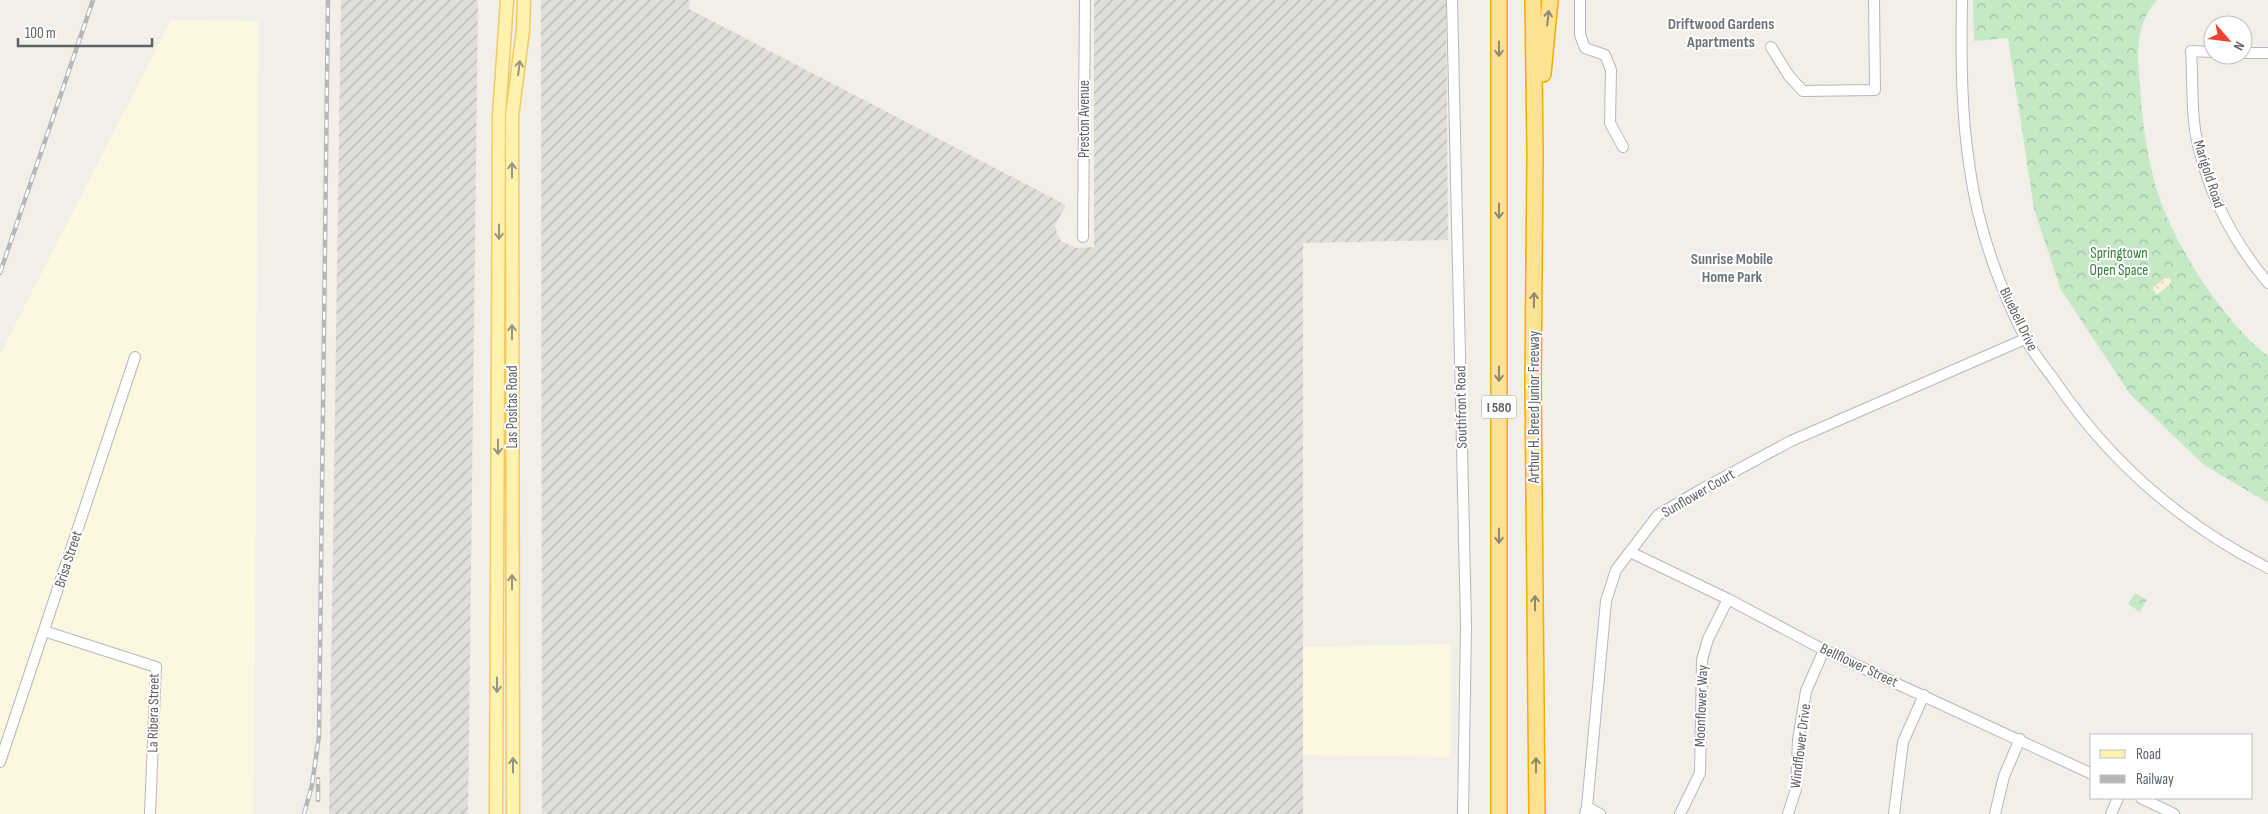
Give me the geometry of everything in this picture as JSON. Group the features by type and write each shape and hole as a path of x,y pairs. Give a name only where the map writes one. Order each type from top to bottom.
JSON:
{"highway":[{"name":"I 580","path":"1498,0 1499,814"},
{"name":"Arthur H. Breed Junior Freeway","path":"1534,0 1533,391 1537,814"},
{"path":"1535,153 1550,0"}],"main road":[{"name":"Las Positas Road","path":"496,814 499,116 507,0"},
{"name":"Las Positas Road","path":"513,814 512,116 523,30 524,0"}],"street":[{"name":"Preston Avenue","path":"1083,237 1085,0"},
{"name":"Southfront Road","path":"1452,0 1466,615 1463,814"},
{"path":"1580,0 1580,35 1585,48 1605,55 1611,70 1610,123 1624,147"},
{"path":"1771,47 1789,76 1804,90 1875,90 1874,0"},
{"name":"Bluebell Drive","path":"1962,0 1962,97 1970,169 1986,240 2025,339 2070,404 2122,465 2172,508 2207,534 2268,568"},
{"name":"Marigold Road","path":"2203,52 2191,51 2196,136 2216,204 2248,260 2268,283"},
{"path":"2253,53 2268,53"},
{"name":"Sunflower Court","path":"1586,811 1606,601 1616,570 1658,515 1718,480 1792,441 2025,339"},
{"name":"Brisa Street","path":"0,762 135,357"},
{"name":"Bellflower Street","path":"1630,552 1728,599 1824,650 2090,773"},
{"name":"Moonflower Way","path":"1680,814 1700,773 1702,660 1708,639 1728,599"},
{"name":"La Ribera Street","path":"44,631 156,667 150,814"},
{"name":"Windflower Drive","path":"1788,814 1796,789 1798,740 1806,691 1824,650"},
{"path":"1894,814 1903,742 1924,695"},
{"path":"1995,814 2004,776 2020,739"},
{"path":"2111,814 2118,799"},
{"path":"2143,799 2174,814"},
{"path":"1586,811 1600,814"}],"shaded area":[{"path":"341,0 478,0 468,814 329,814"},
{"path":"541,0 690,0 689,9 1066,205 1055,225 1061,241 1076,248 1094,247 1094,0 1446,0 1448,240 1303,243 1303,814 542,814"},
{"path":"171,20 258,21 254,814 0,814 0,355"},
{"path":"1450,644 1450,757 1303,755 1303,647"}],"green space":[{"name":"Springtown Open Space","path":"1973,0 2157,0 2145,19 2141,30 2138,52 2143,122 2151,168 2161,202 2171,226 2199,276 2233,322 2250,341 2268,356 2268,503 2204,465 2130,394 2061,290 2034,209 2008,38 1974,41"},
{"path":"2135,593 2147,600 2140,612 2128,604"}],"sand":[{"path":"2168,276 2171,280 2169,286 2156,295 2153,288"}],"railway":[{"path":"0,273 93,0"},
{"path":"304,814 312,785 319,736 328,0"},
{"path":"318,779 318,800"}],"district":[{"name":"Driftwood Gardens Apartments","path":"1721,32"},
{"name":"Sunrise Mobile Home Park","path":"1732,267"}]}
